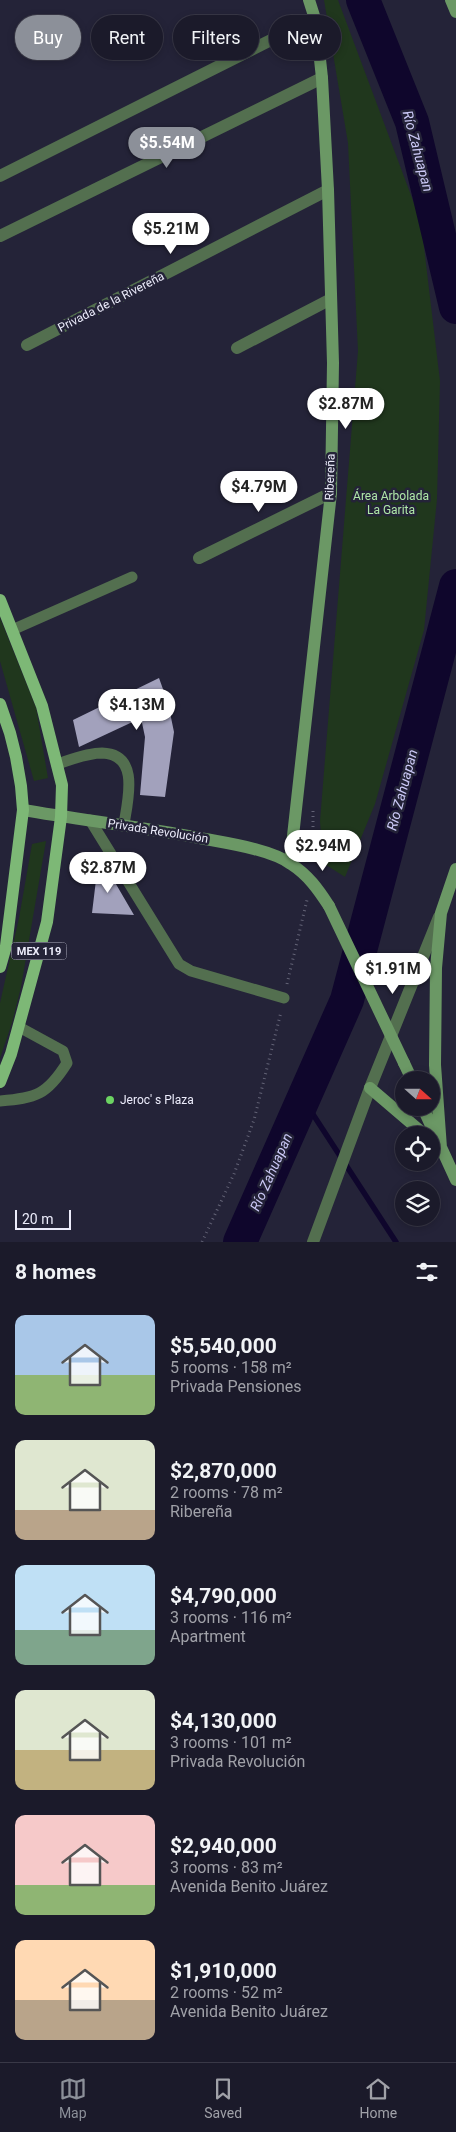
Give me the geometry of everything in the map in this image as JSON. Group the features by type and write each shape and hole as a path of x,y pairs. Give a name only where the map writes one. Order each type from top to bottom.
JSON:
{"main road":[{"name":"MEX 119","path":"0,600 42,706 62,785 61,817 47,922 18,1027 0,1082"},
{"name":"MEX 119","path":"0,704 16,757 23,810 0,968"}],"street":[{"name":"Ribereña","path":"309,0 314,15"},
{"path":"451,0 456,12"},
{"path":"0,176 269,41"},
{"name":"Ribereña","path":"290,863 331,493 333,363 328,190 320,60"},
{"path":"0,236 322,78"},
{"name":"Privada de la Rivereña","path":"27,345 328,190"},
{"path":"237,348 331,299"},
{"path":"199,558 331,493"},
{"name":"Privada Revolución","path":"23,810 61,817 124,824 229,843 290,863 312,880 329,906 408,1071"},
{"path":"313,1242 341,1171 370,1088 441,913 456,869"},
{"path":"436,1126 434,1023 441,913"},
{"path":"370,1088 414,1126"},
{"path":"440,1151 456,1180"}],"lane":[{"path":"12,630 132,577"},
{"path":"57,764 100,753 122,759 126,764 129,777 124,824"},
{"path":"90,820 179,964 192,971 284,998"},
{"path":"0,1101 28,1098 45,1090 58,1078 67,1063 63,1051 18,1027"}],"path":[{"path":"202,1242 234,1174 254,1120 312,880"}],"green space":[{"name":"Área Arbolada La Garita","path":"324,0 338,0 421,222 440,381 437,499 424,630 375,804 345,877 323,863 320,821 358,351 348,143 334,60 341,60 341,15 327,15"},
{"path":"0,618 36,708 48,778 34,781 0,661"},
{"path":"46,841 21,987 12,1023 0,1058 0,1003 19,918 32,844"}],"building":[{"path":"159,678 168,703 174,732 165,797 140,795 145,737 141,718 79,747 73,720"},
{"path":"99,855 134,915 92,913"}],"waterway":[{"name":"Río Zahuapan","path":"363,0 412,122 456,307"},
{"name":"Río Zahuapan","path":"240,1242 347,1000 456,586"},
{"path":"303,1099 396,1242"}],"place":[{"name":"Jeroc' s Plaza","path":"110,1100"}]}
